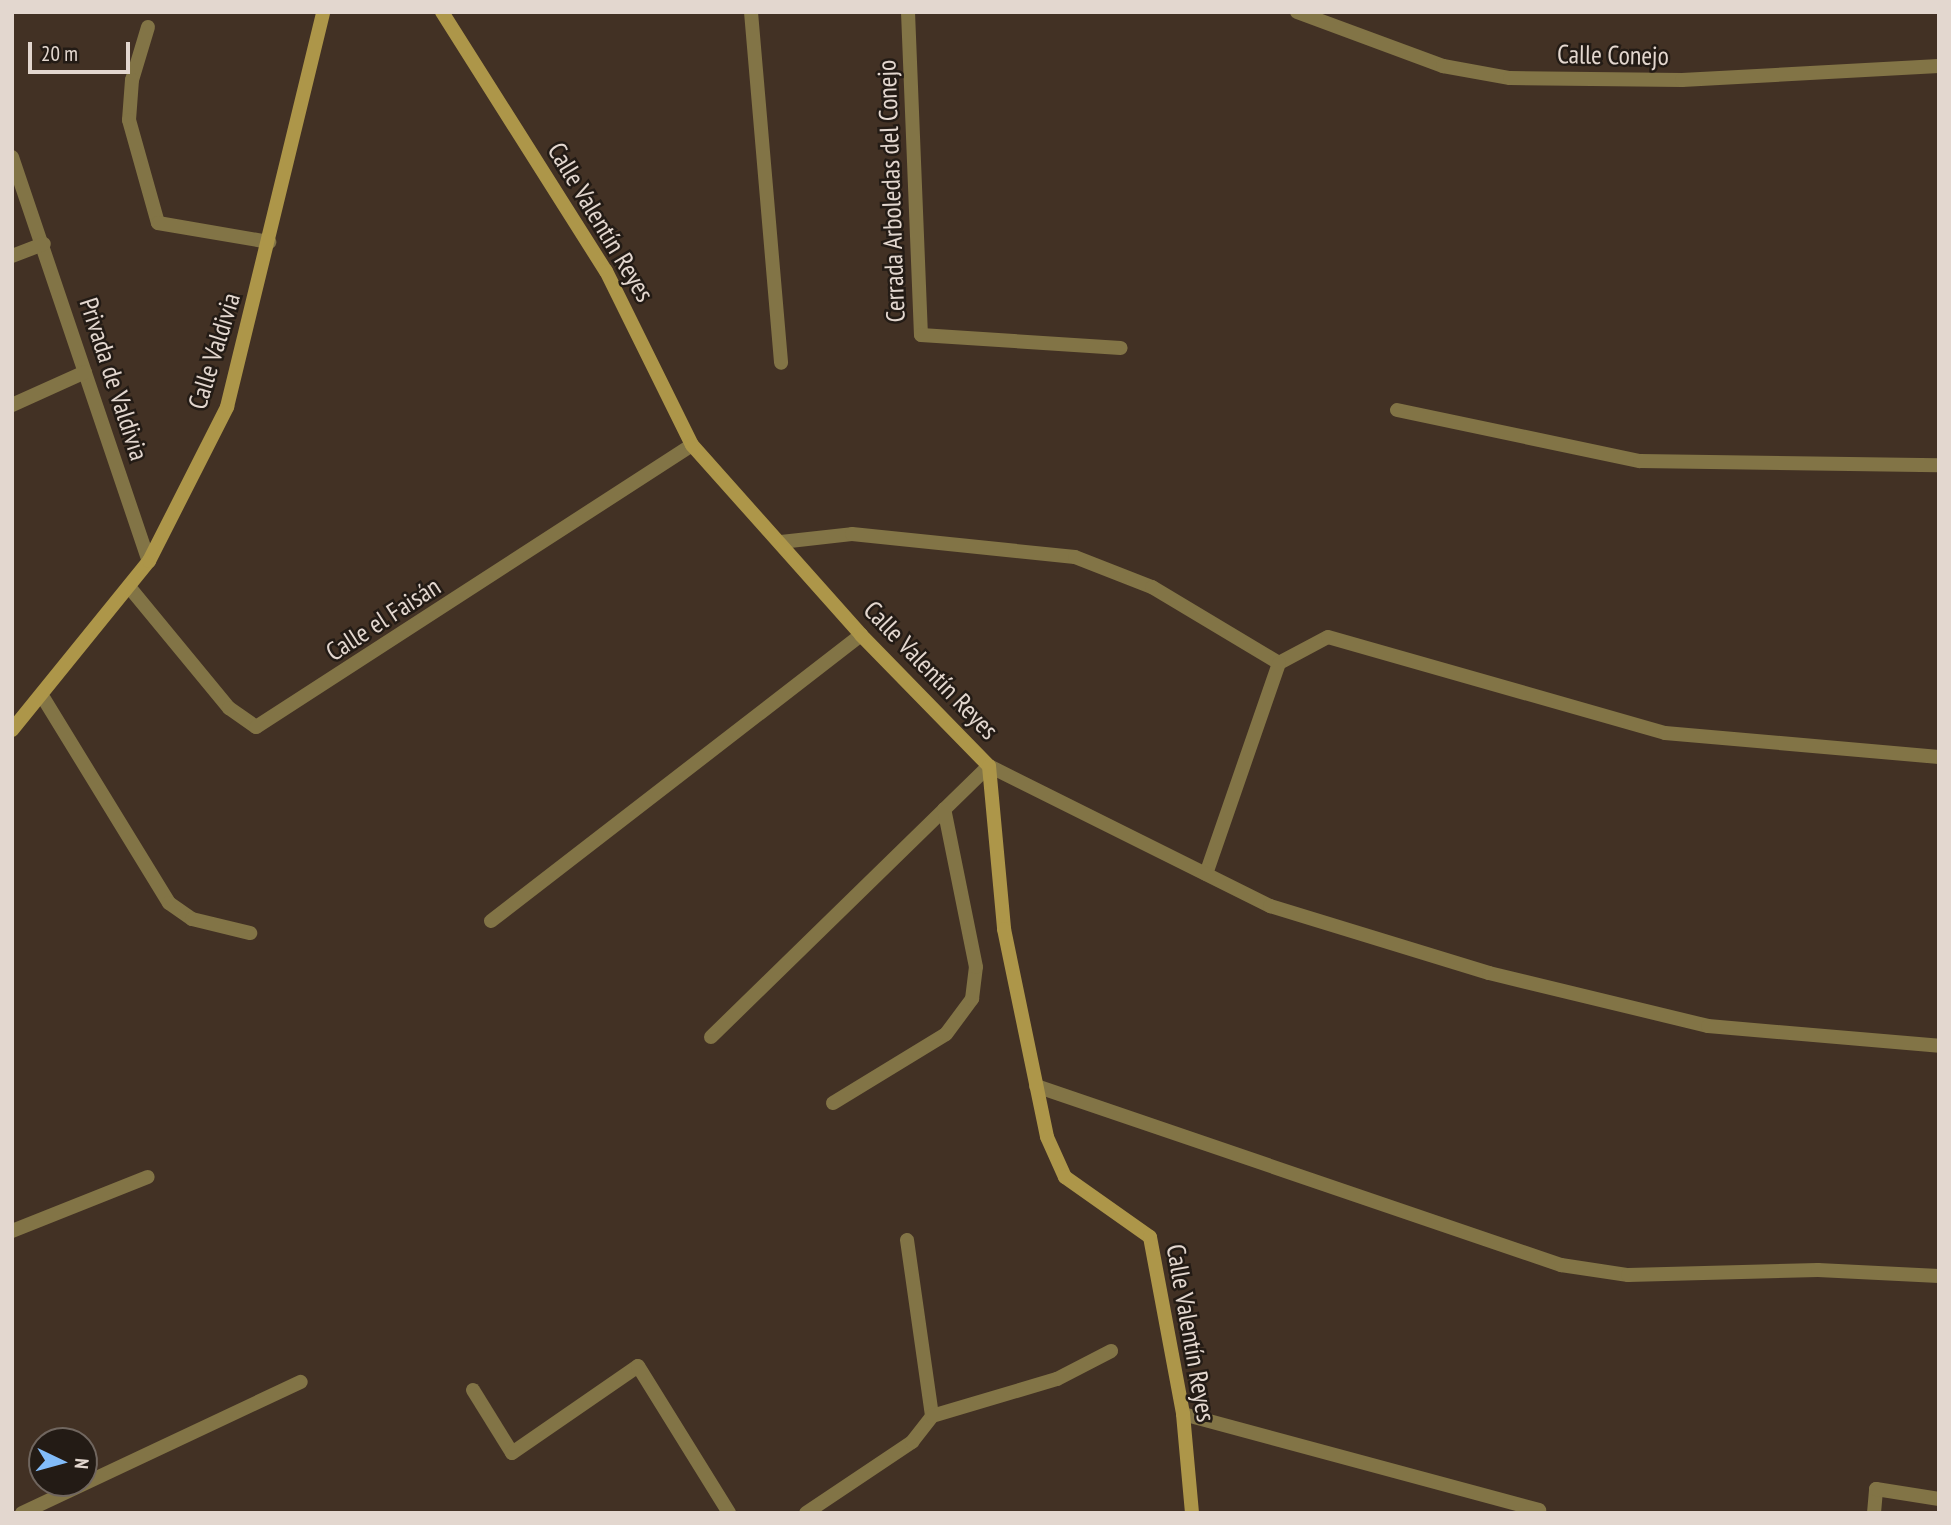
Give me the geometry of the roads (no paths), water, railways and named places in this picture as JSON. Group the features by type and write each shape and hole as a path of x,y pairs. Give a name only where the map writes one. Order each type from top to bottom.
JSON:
{"street":[{"name":"Calle Valdivia","path":"12,730 44,699 149,561 228,407 323,12"},
{"name":"Calle Valentín Reyes","path":"442,12 606,271 692,446 781,542 861,635 989,766 1004,929 1047,1138 1065,1177 1150,1237 1183,1414 1192,1513"},
{"path":"751,12 781,363"},
{"name":"Cerrada Arboledas del Conejo","path":"908,12 921,335 1121,348"},
{"name":"Calle Conejo","path":"1297,12 1443,66 1510,78 1682,80 1939,66"},
{"path":"148,27 132,80 129,120 158,223 269,242"},
{"name":"Privada de Valdivia","path":"12,157 44,244 149,561"},
{"path":"12,257 44,244"},
{"path":"12,405 85,372"},
{"path":"1397,410 1640,461 1939,465"},
{"name":"Calle el Faisán","path":"130,588 229,708 256,727 692,446"},
{"path":"781,542 852,534 1075,557 1152,587 1279,663"},
{"path":"491,921 861,635"},
{"path":"1206,874 1279,663 1328,637 1665,733 1939,757"},
{"path":"44,699 170,903 192,919 250,933"},
{"path":"711,1037 989,766 1270,906 1597,1004 1707,1026 1939,1046"},
{"path":"832,1103 946,1034 972,999 976,967 944,809"},
{"path":"1036,1086 1561,1265 1628,1275 1818,1270 1939,1276"},
{"path":"12,1231 148,1177"},
{"path":"907,1240 932,1416"},
{"path":"806,1513 912,1442 932,1416 1057,1379 1111,1351"},
{"path":"473,1390 512,1453 638,1366 729,1513"},
{"path":"22,1513 300,1382"},
{"path":"1183,1414 1539,1510"},
{"path":"1874,1513 1876,1489 1939,1499"}]}
